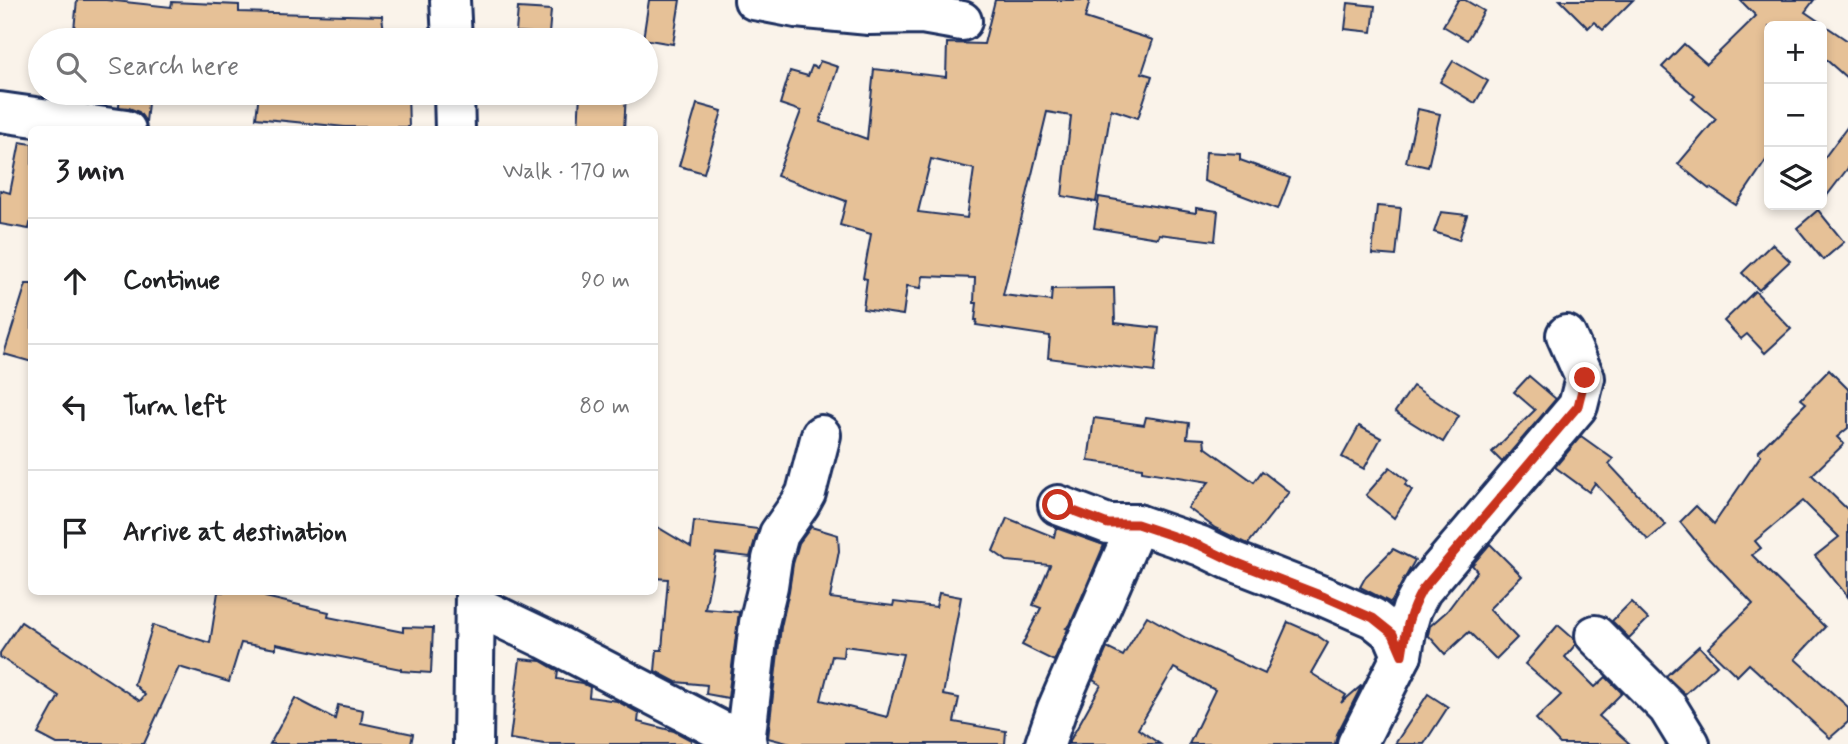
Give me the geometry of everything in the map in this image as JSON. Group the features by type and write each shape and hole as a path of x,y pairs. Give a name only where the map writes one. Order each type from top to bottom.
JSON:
{"street":[{"path":"450,0 451,28"},
{"path":"754,0 796,8 869,15 922,14 962,21"},
{"path":"455,105 456,126"},
{"path":"0,112 98,126"},
{"path":"1357,744 1402,655 1412,609 1422,590 1578,406 1585,378 1566,335"},
{"path":"473,744 476,599 564,649 746,743 759,623 772,559 779,534 806,493 821,436"},
{"path":"1058,505 1108,524 1137,524 1201,546 1325,597 1373,618 1393,634 1402,655"},
{"path":"1045,744 1057,709 1137,524"},
{"path":"1595,635 1668,708 1690,744"}],"building":[{"path":"77,0 106,0 171,7 172,2 239,5 239,12 382,16 384,28 74,28"},
{"path":"649,0 680,0 673,44 658,42 658,28 645,28"},
{"path":"995,0 1090,0 1085,18 1153,40 1142,73 1152,76 1138,118 1111,109 1096,202 1062,196 1071,116 1047,112 1003,295 1051,301 1052,289 1114,288 1115,323 1159,328 1154,372 1048,358 1050,336 976,325 975,278 923,276 921,288 907,286 903,315 863,309 867,279 863,278 871,234 840,225 846,201 777,176 801,111 780,104 790,71 808,76 812,66 817,68 820,61 838,67 820,122 867,139 874,69 946,77 947,43 984,44","holes":["931,159 974,169 967,218 918,212"]},
{"path":"1458,0 1465,0 1484,11 1467,40 1443,26"},
{"path":"1560,0 1633,0 1603,30 1594,22 1588,28"},
{"path":"1740,0 1814,0 1805,12 1818,21 1764,21 1764,163 1736,205 1709,189 1678,164 1716,119 1692,99 1695,96 1662,67 1684,44 1707,64 1756,16"},
{"path":"1348,3 1375,6 1372,32 1345,29"},
{"path":"518,8 551,10 550,28 516,28"},
{"path":"1827,27 1848,41 1848,79 1827,60"},
{"path":"1453,61 1488,81 1475,103 1440,82"},
{"path":"697,104 722,111 704,173 679,166"},
{"path":"148,105 146,122 139,112 119,107"},
{"path":"258,105 408,105 409,126 335,126 256,118"},
{"path":"579,105 625,105 624,126 578,126"},
{"path":"1418,109 1440,114 1428,167 1406,162"},
{"path":"1848,126 1848,168 1827,195 1827,154"},
{"path":"20,142 28,143 28,229 0,224 0,190 10,193"},
{"path":"1206,152 1240,154 1240,160 1290,178 1278,209 1204,181"},
{"path":"1099,197 1196,213 1196,208 1218,211 1215,241 1159,234 1158,238 1094,228"},
{"path":"1377,206 1401,208 1396,256 1372,254"},
{"path":"1818,210 1844,242 1823,260 1797,228"},
{"path":"1441,212 1467,215 1459,240 1434,232"},
{"path":"1772,244 1790,261 1759,290 1742,273"},
{"path":"26,284 28,284 28,361 4,354"},
{"path":"1755,291 1791,329 1765,353 1747,334 1741,339 1724,321"},
{"path":"1829,370 1848,389 1848,428 1837,437 1844,444 1812,475 1848,510 1848,597 1815,556 1839,537 1803,501 1755,541 1761,548 1752,555 1825,627 1795,659 1848,707 1848,722 1830,738 1749,664 1737,676 1708,648 1753,604 1680,522 1696,506 1714,524 1761,455 1758,452 1806,403 1801,399"},
{"path":"1529,376 1556,399 1502,462 1492,452 1535,410 1514,392"},
{"path":"1413,386 1459,416 1443,442 1395,412"},
{"path":"1146,417 1189,423 1187,438 1204,439 1205,447 1254,482 1262,471 1289,492 1248,544 1215,528 1188,508 1209,482 1142,471 1142,468 1088,461 1094,418 1144,425"},
{"path":"1359,426 1381,438 1364,469 1342,457"},
{"path":"1581,436 1613,459 1609,464 1666,525 1648,540 1595,483 1589,492 1555,467"},
{"path":"1390,467 1408,481 1405,485 1412,490 1394,518 1366,495"},
{"path":"1007,518 1054,537 1056,528 1104,545 1054,661 1022,645 1041,608 1033,605 1050,565 1007,561 993,551"},
{"path":"694,521 758,529 750,557 716,553 705,609 739,612 728,698 706,694 707,685 676,682 655,671 657,650 662,650 668,579 658,578 658,527 691,547"},
{"path":"811,527 838,535 839,551 830,598 893,606 894,602 936,607 939,593 961,597 943,695 959,698 954,722 1006,731 1005,744 791,744 768,738 781,627 799,543","holes":["844,646 903,654 887,717 821,700 832,656 843,657"]},
{"path":"1490,544 1522,576 1489,609 1517,638 1496,659 1469,632 1445,654 1428,635 1430,626 1447,611 1477,571 1472,565"},
{"path":"1393,549 1415,560 1391,603 1360,587 1366,576"},
{"path":"218,595 265,595 329,612 328,617 403,632 403,627 433,628 431,673 401,671 276,644 276,649 241,643 229,682 179,667 144,744 57,744 38,734 59,696 0,657 21,622 140,701 145,695 134,684 153,625 210,643"},
{"path":"1631,602 1648,619 1629,638 1612,621"},
{"path":"1147,616 1186,638 1265,674 1288,622 1315,634 1328,643 1311,673 1346,695 1341,703 1362,685 1337,734 1335,744 1189,744 1215,690 1174,668 1138,729 1160,744 1068,744 1101,685 1093,680 1107,648 1123,656"},
{"path":"1558,625 1576,644 1565,657 1595,687 1606,677 1622,693 1599,716 1630,744 1560,744 1536,719 1561,695 1525,664"},
{"path":"1699,646 1717,665 1685,694 1666,676"},
{"path":"520,659 541,661 558,671 557,679 590,687 589,697 617,701 639,713 638,722 674,731 691,740 691,744 545,744 510,739"},
{"path":"1428,694 1448,707 1424,744 1395,744"},
{"path":"295,698 335,719 338,705 363,710 361,723 413,734 411,744 270,744"}],"route":[{"path":"1058,505 1108,524 1137,524 1170,535 1325,597 1373,618 1393,634 1402,655 1412,609 1422,590 1578,406 1585,378"}]}
